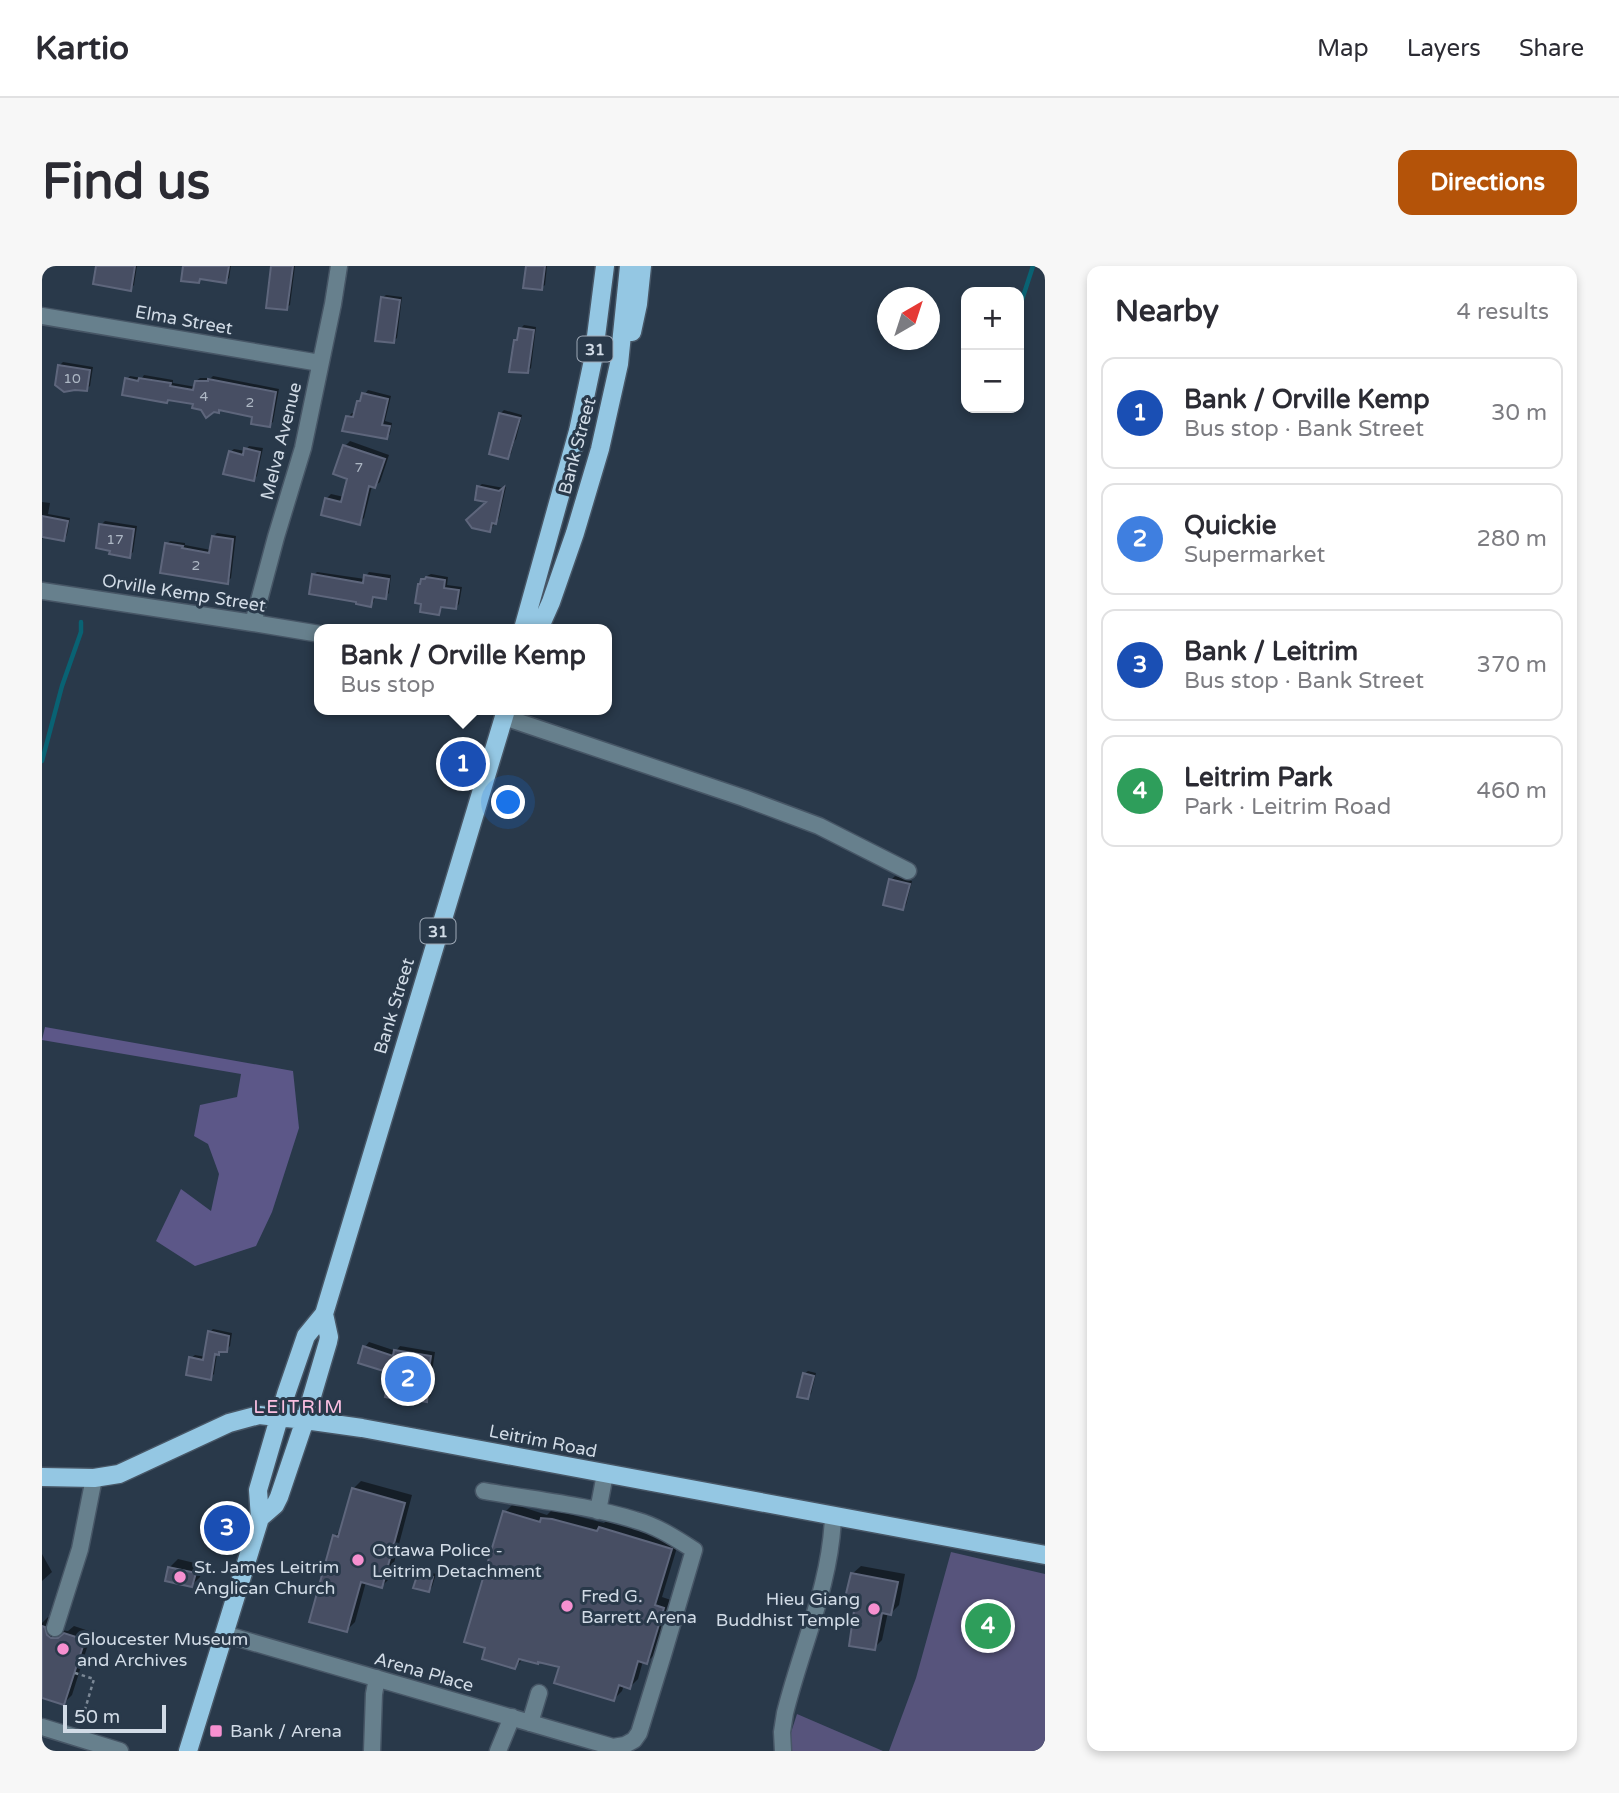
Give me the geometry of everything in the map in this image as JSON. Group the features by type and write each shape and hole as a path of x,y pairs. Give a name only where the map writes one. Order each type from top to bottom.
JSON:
{"main road":[{"name":"Bank Street","path":"524,624 578,431 593,360 605,266"},
{"name":"Bank Street","path":"541,624 575,533 600,449 619,364 629,266"},
{"path":"619,364 632,332 642,266"},
{"name":"Bank Street","path":"188,1751 260,1518 258,1490 279,1417 306,1336 324,1314 504,715"},
{"name":"Bank Street","path":"260,1518 275,1505 279,1497 305,1420 329,1337 324,1314"},
{"name":"Leitrim Road","path":"42,1477 94,1478 119,1474 229,1423 259,1415 362,1428 1045,1555"}],"street":[{"name":"Melva Avenue","path":"253,623 303,449 339,266"},
{"name":"Elma Street","path":"42,316 320,363"},
{"name":"Orville Kemp Street","path":"42,591 314,633"},
{"path":"511,715 819,826 908,871"},
{"path":"484,1491 598,1511 604,1474"},
{"path":"55,1628 80,1549 94,1478"},
{"name":"Arena Place","path":"224,1634 613,1746 625,1745 634,1740 639,1732 694,1550 655,1527 598,1511"},
{"path":"783,1751 785,1713 825,1575 833,1535 833,1516"},
{"path":"372,1751 377,1678"},
{"path":"530,1723 539,1693"},
{"path":"498,1751 512,1717"},
{"path":"42,1727 120,1751"}],"path":[{"path":"75,1672 94,1679 76,1738"}],"shaded area":[{"path":"45,1027 293,1071 299,1128 272,1212 256,1246 195,1266 156,1241 181,1189 211,1211 219,1174 208,1144 194,1136 200,1105 237,1097 241,1074 42,1040"},
{"path":"951,1552 1045,1574 1045,1751 889,1751 916,1678"},
{"path":"797,1714 883,1751 785,1751"}],"building":[{"path":"96,266 135,266 131,291 93,284"},
{"path":"183,266 229,266 226,283 200,279 199,283 181,281"},
{"path":"271,266 293,266 287,310 266,308"},
{"path":"526,266 545,266 542,290 523,288"},
{"path":"381,297 400,300 394,343 375,341"},
{"path":"519,328 534,330 528,373 509,372 514,340 517,340"},
{"path":"58,365 90,370 87,391 64,392 55,385"},
{"path":"125,378 171,383 170,386 193,390 195,381 208,379 276,392 270,427 251,424 252,417 219,410 219,413 214,412 206,418 201,410 192,408 193,404 168,400 167,403 122,395"},
{"path":"362,393 388,399 382,425 390,426 387,439 342,431 346,416 353,417"},
{"path":"499,413 520,418 508,459 489,454"},
{"path":"343,445 385,459 375,488 369,486 360,525 321,515 325,498 341,502 347,479 333,474"},
{"path":"244,448 260,452 254,481 223,474 229,451 243,455"},
{"path":"477,486 499,491 504,487 496,524 492,523 490,532 472,528 466,520 486,502 475,500"},
{"path":"42,516 68,521 64,541 42,537"},
{"path":"99,524 134,529 130,558 96,548"},
{"path":"212,536 233,539 228,584 160,573 165,543 209,553"},
{"path":"312,574 363,583 364,575 389,579 386,599 373,597 371,607 309,594"},
{"path":"426,577 445,580 444,588 459,590 456,609 441,607 439,615 420,612 421,604 415,603 418,584"},
{"path":"889,879 910,884 903,910 883,905"},
{"path":"208,1331 229,1336 227,1352 215,1354 211,1380 186,1375 189,1357 203,1360"},
{"path":"363,1346 393,1356 394,1350 431,1356 426,1389 427,1402 415,1400 414,1403 385,1397 390,1373 358,1363"},
{"path":"803,1373 814,1376 808,1399 797,1397"},
{"name":"Ottawa Police - Leitrim Detachment","path":"352,1488 405,1503 382,1588 361,1582 347,1632 309,1622 333,1535 338,1537"},
{"name":"Fred G. Barrett Arena","path":"503,1511 540,1522 541,1518 552,1519 597,1531 599,1527 672,1549 655,1605 664,1608 647,1664 638,1661 630,1689 619,1685 614,1701 554,1683 559,1667 519,1659 515,1669 482,1659 485,1648 464,1642"},
{"name":"St. James Leitrim Anglican Church","path":"168,1567 196,1573 192,1587 165,1581"},
{"path":"418,1573 433,1577 429,1592 413,1588"},
{"name":"Hieu Giang Buddhist Temple","path":"851,1573 898,1582 891,1615 882,1613 875,1650 849,1646 855,1604 844,1602"},
{"path":"42,1626 51,1638 58,1638 64,1633 85,1640 64,1705 42,1698"}],"waterway":[{"path":"1024,294 1033,266"},
{"path":"42,761 62,686 81,632 81,622"}],"place":[{"name":"Bank / Orville Kemp","path":"463,764"},
{"name":"Quickie","path":"408,1379"},
{"name":"Bank / Leitrim","path":"227,1528"},
{"name":"Ottawa Police - Leitrim Detachment","path":"358,1560"},
{"name":"St. James Leitrim Anglican Church","path":"180,1577"},
{"name":"Fred G. Barrett Arena","path":"567,1606"},
{"name":"Hieu Giang Buddhist Temple","path":"874,1609"},
{"name":"Leitrim Park","path":"988,1626"},
{"name":"Gloucester Museum and Archives","path":"63,1649"},
{"name":"Bank / Arena","path":"216,1731"}],"district":[{"name":"LEITRIM","path":"299,1406"}]}
